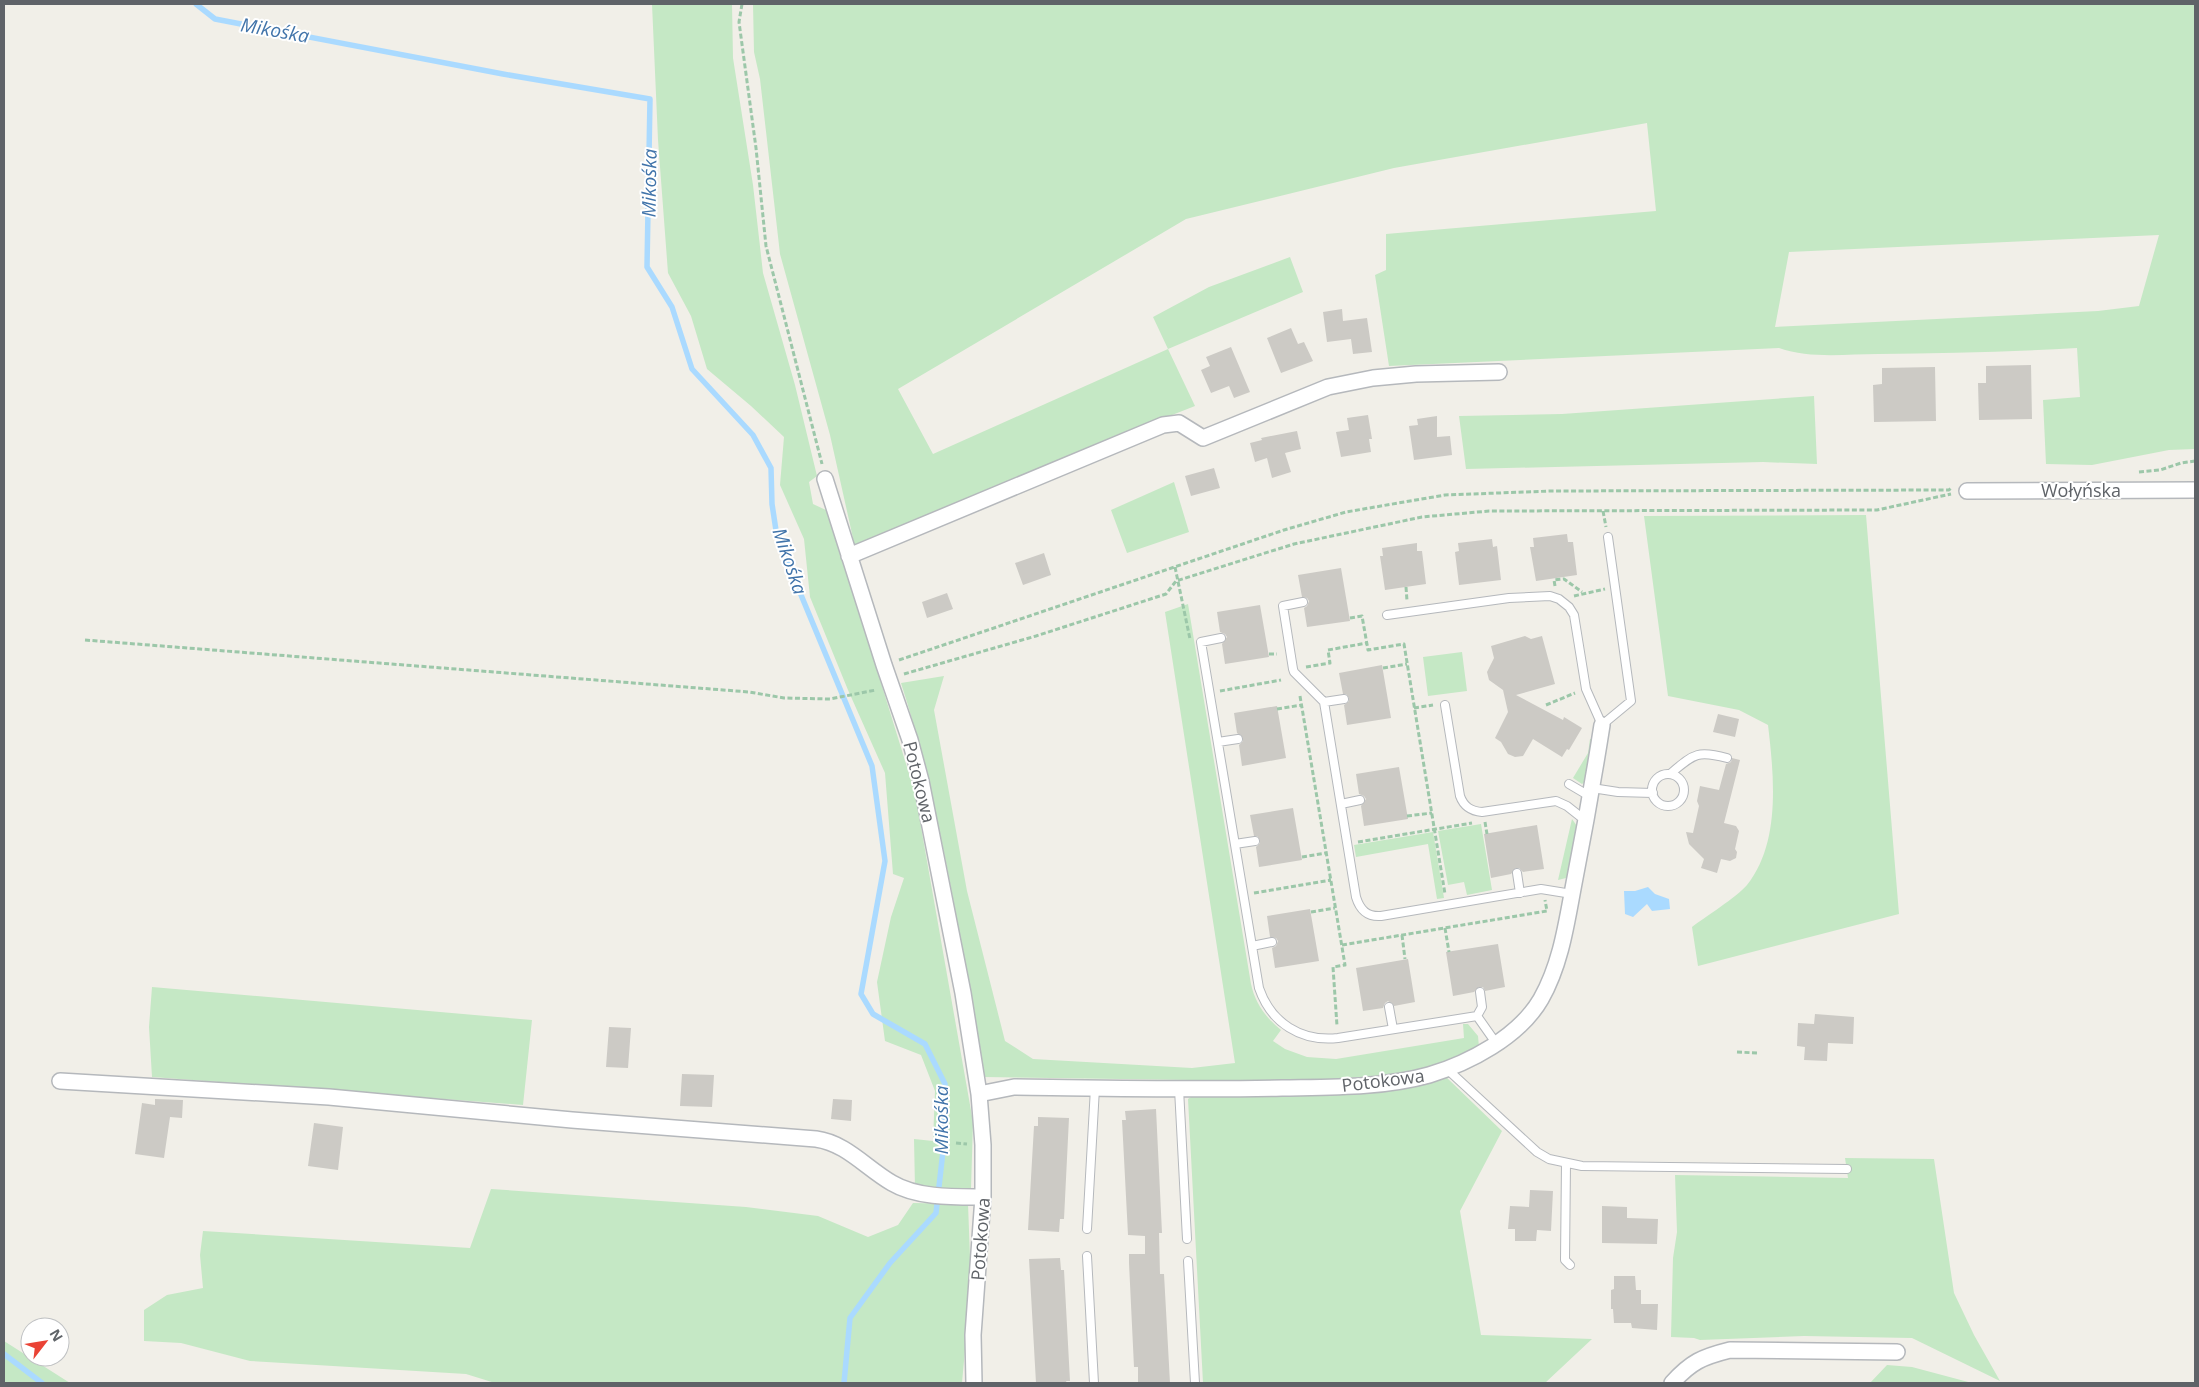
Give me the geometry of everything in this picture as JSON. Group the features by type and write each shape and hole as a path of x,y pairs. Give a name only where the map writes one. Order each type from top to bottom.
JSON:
{"street":[{"path":"849,556 1163,425 1179,422 1203,438 1328,387 1373,378 1416,374 1500,372"},
{"name":"Potokowa","path":"825,479 910,740 921,781 963,993 979,1094 983,1144 983,1197 972,1335 974,1383"},
{"name":"Wołyńska","path":"1967,491 2195,490"},
{"name":"Potokowa","path":"979,1094 1014,1087 1179,1089 1295,1088 1384,1084 1447,1069 1496,1043 1518,1026 1540,1001 1554,972 1563,944 1592,793 1602,725"},
{"path":"60,1081 329,1097 572,1120 816,1139 829,1141 840,1146 892,1184 907,1190 926,1194 983,1197"},
{"path":"1672,1383 1684,1370 1705,1356 1730,1350 1897,1352"}],"lane":[{"path":"1387,615 1508,598 1550,596 1562,602 1574,615 1586,689 1602,725 1632,701 1608,537"},
{"path":"1303,602 1283,606 1294,672 1324,702 1356,897 1362,910 1369,915 1381,916 1543,890 1572,894"},
{"path":"1221,638 1201,642 1258,988 1263,1001 1275,1018 1292,1029 1316,1039 1338,1038 1477,1016"},
{"path":"1324,702 1344,699"},
{"path":"1445,705 1460,796 1466,807 1473,811 1482,812 1556,801 1567,806 1586,821"},
{"path":"1218,742 1238,739"},
{"path":"1670,774 1676,776 1683,786 1681,798 1677,803 1665,805 1660,803 1653,793 1652,787 1658,777 1670,774 1688,759 1699,754 1708,753 1727,758"},
{"path":"1569,784 1592,793 1653,793"},
{"path":"1341,804 1360,800"},
{"path":"1235,844 1255,841"},
{"path":"1517,873 1520,893"},
{"path":"1252,946 1272,942"},
{"path":"1477,1016 1482,1007 1480,992"},
{"path":"1389,1007 1393,1029"},
{"path":"1477,1016 1496,1043"},
{"path":"1447,1069 1536,1152 1549,1159 1582,1166 1847,1169"},
{"path":"1087,1229 1095,1088"},
{"path":"1179,1089 1187,1239"},
{"path":"1566,1163 1565,1260 1570,1265"},
{"path":"1087,1256 1094,1383"},
{"path":"1188,1261 1195,1383"}],"path":[{"path":"742,4 738,22 756,148 766,246 825,479"},
{"path":"2137,473 2160,470 2181,463 2195,461"},
{"path":"85,640 739,691 784,698 830,700 853,695 888,677 1175,566 1284,530 1346,512 1445,495 1551,491 1949,490"},
{"path":"888,677 1036,636 1166,594 1179,580 1294,544 1422,517 1489,511 1877,510 1967,491"},
{"path":"1175,566 1188,638 1201,642"},
{"path":"1554,580 1564,579 1583,593"},
{"path":"1562,602 1583,593 1615,588"},
{"path":"1350,618 1362,616 1368,650 1404,644 1447,905"},
{"path":"1314,666 1330,663 1328,650 1367,643"},
{"path":"1268,654 1276,653 1278,662"},
{"path":"1383,668 1407,664"},
{"path":"1222,690 1282,680 1280,671"},
{"path":"1546,705 1586,689"},
{"path":"1295,691 1300,696 1302,706 1345,965 1333,966 1336,1018"},
{"path":"1277,709 1302,706"},
{"path":"1414,708 1428,706"},
{"path":"1407,816 1432,812"},
{"path":"1347,844 1485,821 1487,834"},
{"path":"1302,857 1326,853"},
{"path":"1256,893 1331,880"},
{"path":"1342,945 1547,911 1543,890"},
{"path":"1311,912 1335,908"},
{"path":"1446,928 1449,952"},
{"path":"1402,935 1405,959"},
{"path":"1737,1052 1757,1053"},
{"path":"956,1143 969,1144"}],"green space":[{"path":"652,4 732,4 733,58 753,185 763,273 795,385 817,476 809,482 813,504 828,511 915,793 973,1122 971,1189 915,1188 914,1139 933,1141 935,1091 921,1055 885,1041 877,982 891,917 904,878 893,874 885,773 848,690 810,597 804,539 780,485 784,437 707,369 691,316 668,273 658,140"},
{"path":"753,4 2195,4 2195,449 2169,450 2092,465 2046,464 2043,400 2080,397 2077,348 1816,355 1779,348 1389,366 1375,275 1386,270 1386,234 1656,211 1647,123 1394,168 1186,219 898,389 933,454 1168,349 1195,406 1060,459 855,547 830,435 780,254 760,79 754,52","holes":["2159,235 2139,306 2098,311 1775,327 1789,252"]},
{"path":"1290,257 1303,292 1168,349 1153,317 1209,287"},
{"path":"1814,396 1817,464 1763,462 1466,469 1459,416 1562,414"},
{"path":"1174,482 1189,532 1127,553 1111,510"},
{"path":"1866,515 1899,914 1698,966 1692,927 1729,901 1747,885 1758,868 1765,849 1770,829 1773,787 1768,725 1739,710 1668,696 1644,516"},
{"path":"1188,604 1251,984 1255,998 1262,1010 1281,1030 1273,1041 1285,1049 1307,1057 1336,1059 1464,1038 1463,1024 1468,1024 1478,1036 1479,1047 1437,1065 1397,1074 1324,1080 1259,1081 984,1077 939,829 928,780 901,683 944,676 934,710 967,891 1005,1041 1033,1059 1192,1068 1235,1063 1165,612"},
{"path":"1462,652 1467,691 1428,696 1423,657"},
{"path":"1590,739 1592,739 1585,782 1582,784 1573,778 1588,753"},
{"path":"1572,819 1577,826 1570,877 1558,880"},
{"path":"1481,824 1492,890 1467,895 1464,882 1448,885 1438,831"},
{"path":"1433,832 1444,898 1437,899 1428,844 1356,857 1354,845"},
{"path":"152,987 532,1020 523,1105 152,1077 149,1027"},
{"path":"1445,1076 1502,1131 1460,1211 1481,1335 1592,1339 1545,1383 1203,1383 1188,1099 1194,1095 1348,1094 1403,1087"},
{"path":"1845,1158 1934,1159 1954,1293 1974,1335 2000,1381 1912,1338 1804,1336 1700,1340 1671,1337 1673,1258 1677,1232 1675,1175 1848,1178"},
{"path":"491,1189 746,1207 818,1216 868,1237 898,1225 913,1203 968,1204 971,1283 962,1383 495,1383 466,1374 250,1361 181,1343 144,1341 144,1310 167,1295 203,1288 200,1255 203,1231 470,1248"},
{"path":"4,1341 20,1351 20,1367 45,1367 70,1383 4,1383"},
{"path":"1887,1365 1912,1367 1972,1383 1870,1383"}],"water":[{"path":"1648,887 1655,894 1669,899 1670,909 1652,911 1647,904 1633,917 1625,914 1624,891 1635,891"}],"building":[{"path":"1342,309 1343,321 1367,318 1372,352 1353,354 1351,339 1327,342 1323,312"},
{"path":"1291,328 1298,344 1304,342 1313,361 1281,373 1267,338"},
{"path":"1231,347 1250,392 1234,398 1229,386 1211,393 1201,370 1210,366 1206,357"},
{"path":"2031,365 2032,419 1979,420 1978,383 1986,383 1986,366"},
{"path":"1935,367 1936,421 1874,422 1873,385 1882,384 1882,368"},
{"path":"1368,415 1372,439 1369,439 1371,452 1341,457 1336,432 1349,430 1347,418"},
{"path":"1437,416 1437,437 1450,436 1452,455 1414,460 1409,426 1418,425 1417,419"},
{"path":"1297,431 1301,449 1285,453 1291,472 1272,478 1267,458 1255,462 1250,443 1262,440 1261,438"},
{"path":"1214,468 1220,488 1191,496 1185,476"},
{"path":"1567,534 1568,542 1573,542 1577,575 1536,581 1530,547 1534,547 1533,538"},
{"path":"1492,539 1493,547 1497,546 1501,580 1459,585 1455,552 1459,551 1458,543"},
{"path":"1417,543 1417,551 1422,551 1426,584 1385,590 1380,556 1383,556 1382,548"},
{"path":"1044,553 1051,575 1023,585 1015,563"},
{"path":"1341,568 1350,621 1307,627 1304,608 1309,601 1307,598 1302,597 1298,575"},
{"path":"947,593 953,609 927,618 922,602"},
{"path":"1260,605 1269,657 1225,664 1222,644 1227,637 1220,632 1217,612"},
{"path":"1525,636 1531,639 1542,636 1555,684 1516,695 1563,720 1564,717 1582,728 1569,750 1567,749 1562,757 1533,739 1523,756 1515,757 1508,754 1501,742 1495,738 1508,712 1503,690 1489,680 1487,672 1494,658 1491,646"},
{"path":"1382,665 1391,718 1347,725 1344,705 1349,701 1349,698 1346,694 1343,694 1339,673"},
{"path":"1277,706 1286,758 1242,766 1239,745 1243,738 1237,733 1234,713"},
{"path":"1718,714 1739,719 1735,737 1713,732"},
{"path":"1732,758 1740,760 1724,823 1736,826 1739,831 1735,849 1737,852 1736,858 1730,861 1721,859 1717,873 1701,868 1704,859 1689,844 1686,832 1693,833 1699,806 1697,801 1700,786 1719,790 1726,764 1731,762"},
{"path":"1399,767 1408,819 1364,826 1361,806 1366,799 1359,794 1356,774"},
{"path":"1293,808 1302,860 1259,867 1256,847 1260,840 1257,836 1254,836 1250,815"},
{"path":"1537,825 1544,869 1523,872 1516,868 1511,874 1491,878 1484,834"},
{"path":"1310,909 1319,961 1275,968 1272,948 1276,946 1278,941 1276,938 1270,937 1267,916"},
{"path":"1498,944 1505,987 1485,991 1483,987 1479,987 1474,992 1453,996 1446,952"},
{"path":"1408,959 1415,1002 1394,1006 1388,1001 1383,1008 1363,1011 1356,968"},
{"path":"1815,1014 1854,1017 1853,1044 1828,1043 1827,1061 1804,1060 1805,1047 1797,1046 1798,1023 1814,1024"},
{"path":"609,1027 631,1028 628,1068 606,1067"},
{"path":"682,1074 714,1075 712,1107 680,1106"},
{"path":"155,1099 183,1100 182,1118 170,1117 164,1158 135,1154 142,1103 155,1105"},
{"path":"833,1099 852,1100 851,1121 831,1119"},
{"path":"1156,1109 1162,1233 1159,1233 1160,1274 1164,1274 1170,1383 1138,1383 1138,1367 1134,1367 1129,1254 1145,1254 1145,1236 1128,1235 1122,1120 1126,1120 1125,1111"},
{"path":"1038,1117 1069,1118 1064,1219 1060,1219 1059,1232 1028,1230 1034,1126 1038,1126"},
{"path":"314,1123 343,1127 338,1170 308,1166"},
{"path":"1530,1190 1553,1191 1551,1231 1537,1230 1536,1241 1515,1241 1515,1229 1508,1229 1510,1206 1529,1207"},
{"path":"1602,1206 1627,1207 1627,1218 1658,1219 1657,1244 1602,1243"},
{"path":"1060,1258 1061,1270 1064,1270 1070,1381 1066,1381 1067,1383 1036,1383 1029,1259"},
{"path":"1614,1276 1635,1276 1636,1290 1641,1290 1641,1304 1658,1304 1657,1330 1632,1328 1631,1323 1614,1323 1613,1309 1611,1309 1611,1290 1614,1289"}],"waterway":[{"name":"Mikośka","path":"196,4 215,19 503,74 650,99 647,267 672,307 692,369 753,435 771,468 772,504 777,537 872,766 885,861 861,994 873,1014 925,1044 945,1084 944,1142 936,1213 890,1263 850,1318 844,1383"},
{"path":"4,1354 42,1383"}]}
